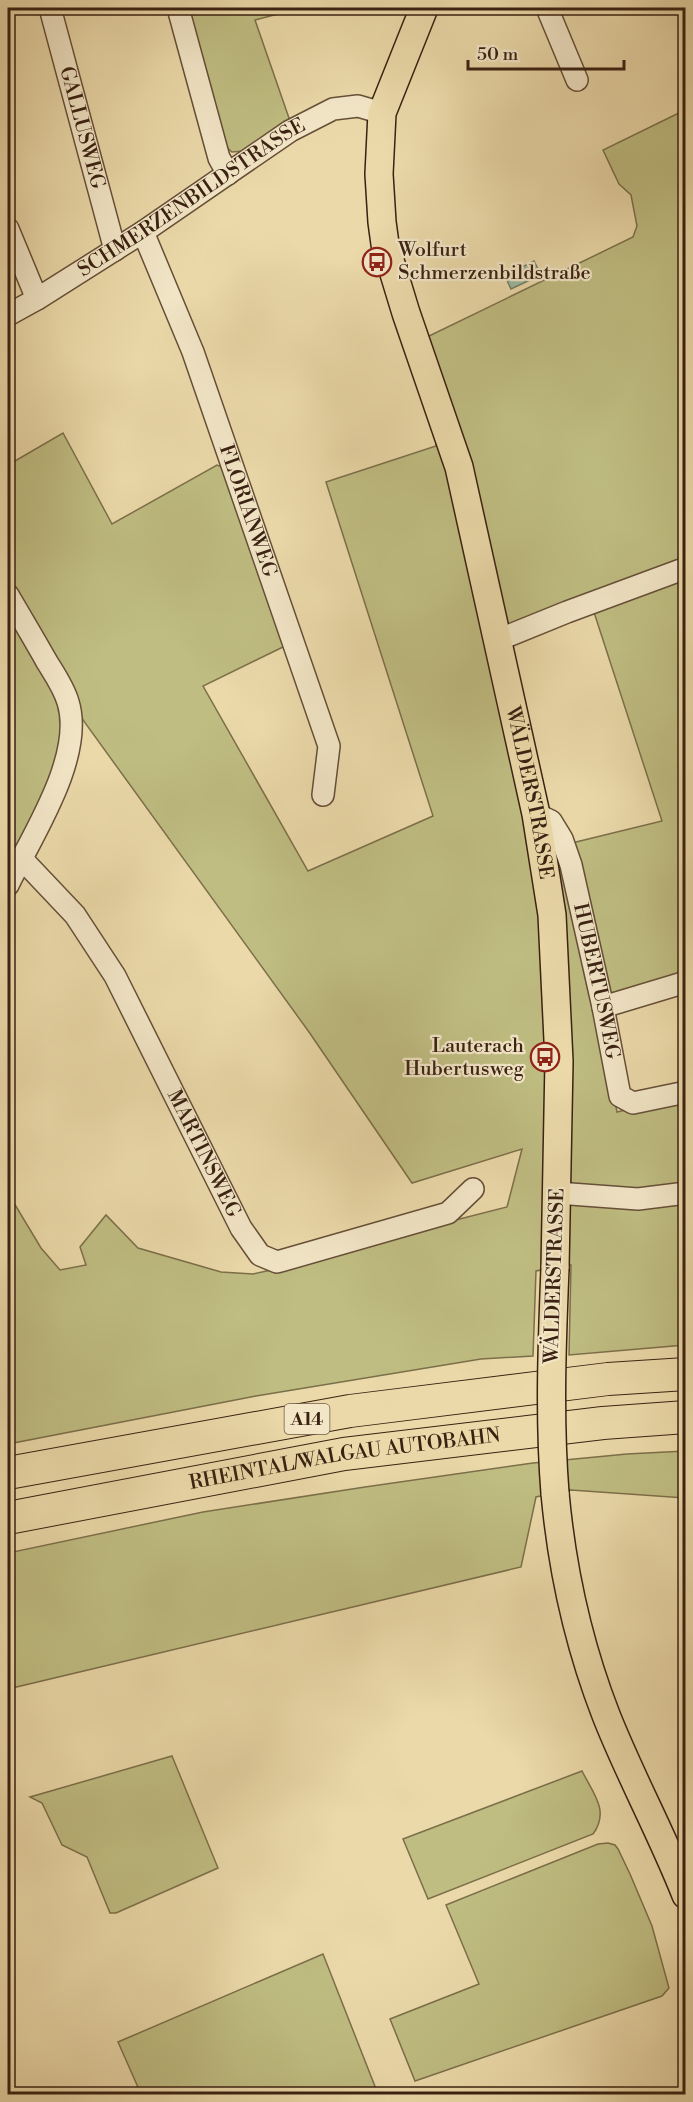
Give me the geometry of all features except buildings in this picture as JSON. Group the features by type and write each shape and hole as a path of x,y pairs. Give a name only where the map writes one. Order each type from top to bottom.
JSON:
{"highway":[{"name":"A14","path":"8,1473 350,1411 608,1379 686,1374"},
{"name":"RHEINTAL/WALGAU AUTOBAHN","path":"8,1518 344,1454 603,1423 686,1417"}],"main road":[{"name":"WÄLDERSTRASSE","path":"424,8 382,113 380,174 382,222 385,244 406,313 459,467 536,814 552,915 559,1061 552,1448 559,1542 588,1664 607,1716 686,1895"}],"street":[{"name":"GALLUSWEG","path":"50,8 115,250"},
{"path":"178,8 219,158 228,174"},
{"path":"547,8 577,80"},
{"name":"SCHMERZENBILDSTRASSE","path":"8,315 143,232 290,131 333,110 358,106 382,113"},
{"path":"8,229 37,299"},
{"name":"FLORIANWEG","path":"143,232 193,352 329,747 323,795"},
{"path":"498,640 686,568"},
{"path":"8,595 62,687 69,704 71,721 66,764 60,781 8,885"},
{"name":"HUBERTUSWEG","path":"536,814 551,820 562,839 571,865 603,1007 620,1096 633,1103 686,1092"},
{"name":"MARTINSWEG","path":"21,858 75,915 115,976 241,1228 260,1255 277,1262 448,1213 473,1189"},
{"path":"603,1007 686,982"},
{"path":"557,1193 639,1199 686,1193"}],"shaded area":[{"path":"184,8 301,8 255,20 290,121 244,151 232,152 224,145"},
{"path":"685,110 685,978 596,1004 617,1112 685,1095 685,1345 569,1355 571,1265 536,1271 533,1356 481,1359 256,1396 8,1444 8,1193 41,1248 60,1270 86,1265 80,1247 106,1215 138,1248 221,1272 253,1274 303,1263 507,1207 522,1149 412,1183 309,1032 83,720 71,684 8,578 8,465 63,433 112,524 217,465 222,467 285,646 203,686 308,871 433,816 326,482 436,446 427,337 633,237 637,226 631,195 619,184 603,150","holes":["590,600 662,821 539,851 487,631"]},
{"path":"534,261 541,275 511,289 505,276"},
{"path":"8,609 56,688 65,746 8,877"},
{"path":"685,1451 685,1498 571,1490 536,1497 521,1567 8,1689 8,1553 203,1512 365,1487 533,1463"},
{"path":"172,1756 218,1868 116,1913 110,1913 87,1857 62,1845 42,1803 30,1797"},
{"path":"582,1771 600,1810 598,1826 593,1834 428,1899 403,1839"},
{"path":"598,1844 615,1845 618,1849 652,1926 669,1988 662,1996 415,2081 390,2019 479,1984 446,1905"},
{"path":"323,1954 378,2094 141,2094 118,2042"}],"place":[{"name":"Wolfurt Schmerzenbildstraße","path":"377,262"},
{"name":"Lauterach Hubertusweg","path":"545,1057"}]}
